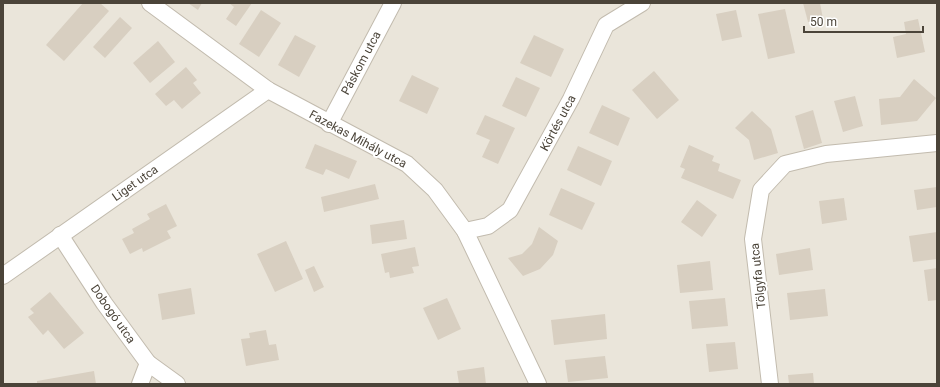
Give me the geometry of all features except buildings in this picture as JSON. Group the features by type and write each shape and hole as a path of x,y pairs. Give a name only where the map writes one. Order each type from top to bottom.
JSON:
{"street":[{"name":"Páskom utca","path":"329,124 393,3"},
{"name":"Körtés utca","path":"464,231 488,226 510,210 571,99 606,25 642,3"},
{"name":"Fazekas Mihály utca","path":"153,5 268,90 329,124 407,164 436,190 464,231 538,384"},
{"name":"Liget utca","path":"3,276 268,90"},
{"name":"Tölgyfa utca","path":"770,384 753,240 761,190 786,164 792,162 826,154 937,143"},
{"name":"Dobogó utca","path":"60,235 104,303 148,363 177,384"},
{"path":"140,384 148,363"}],"shaded area":[{"path":"3,3 937,3 937,384 3,384"}]}
